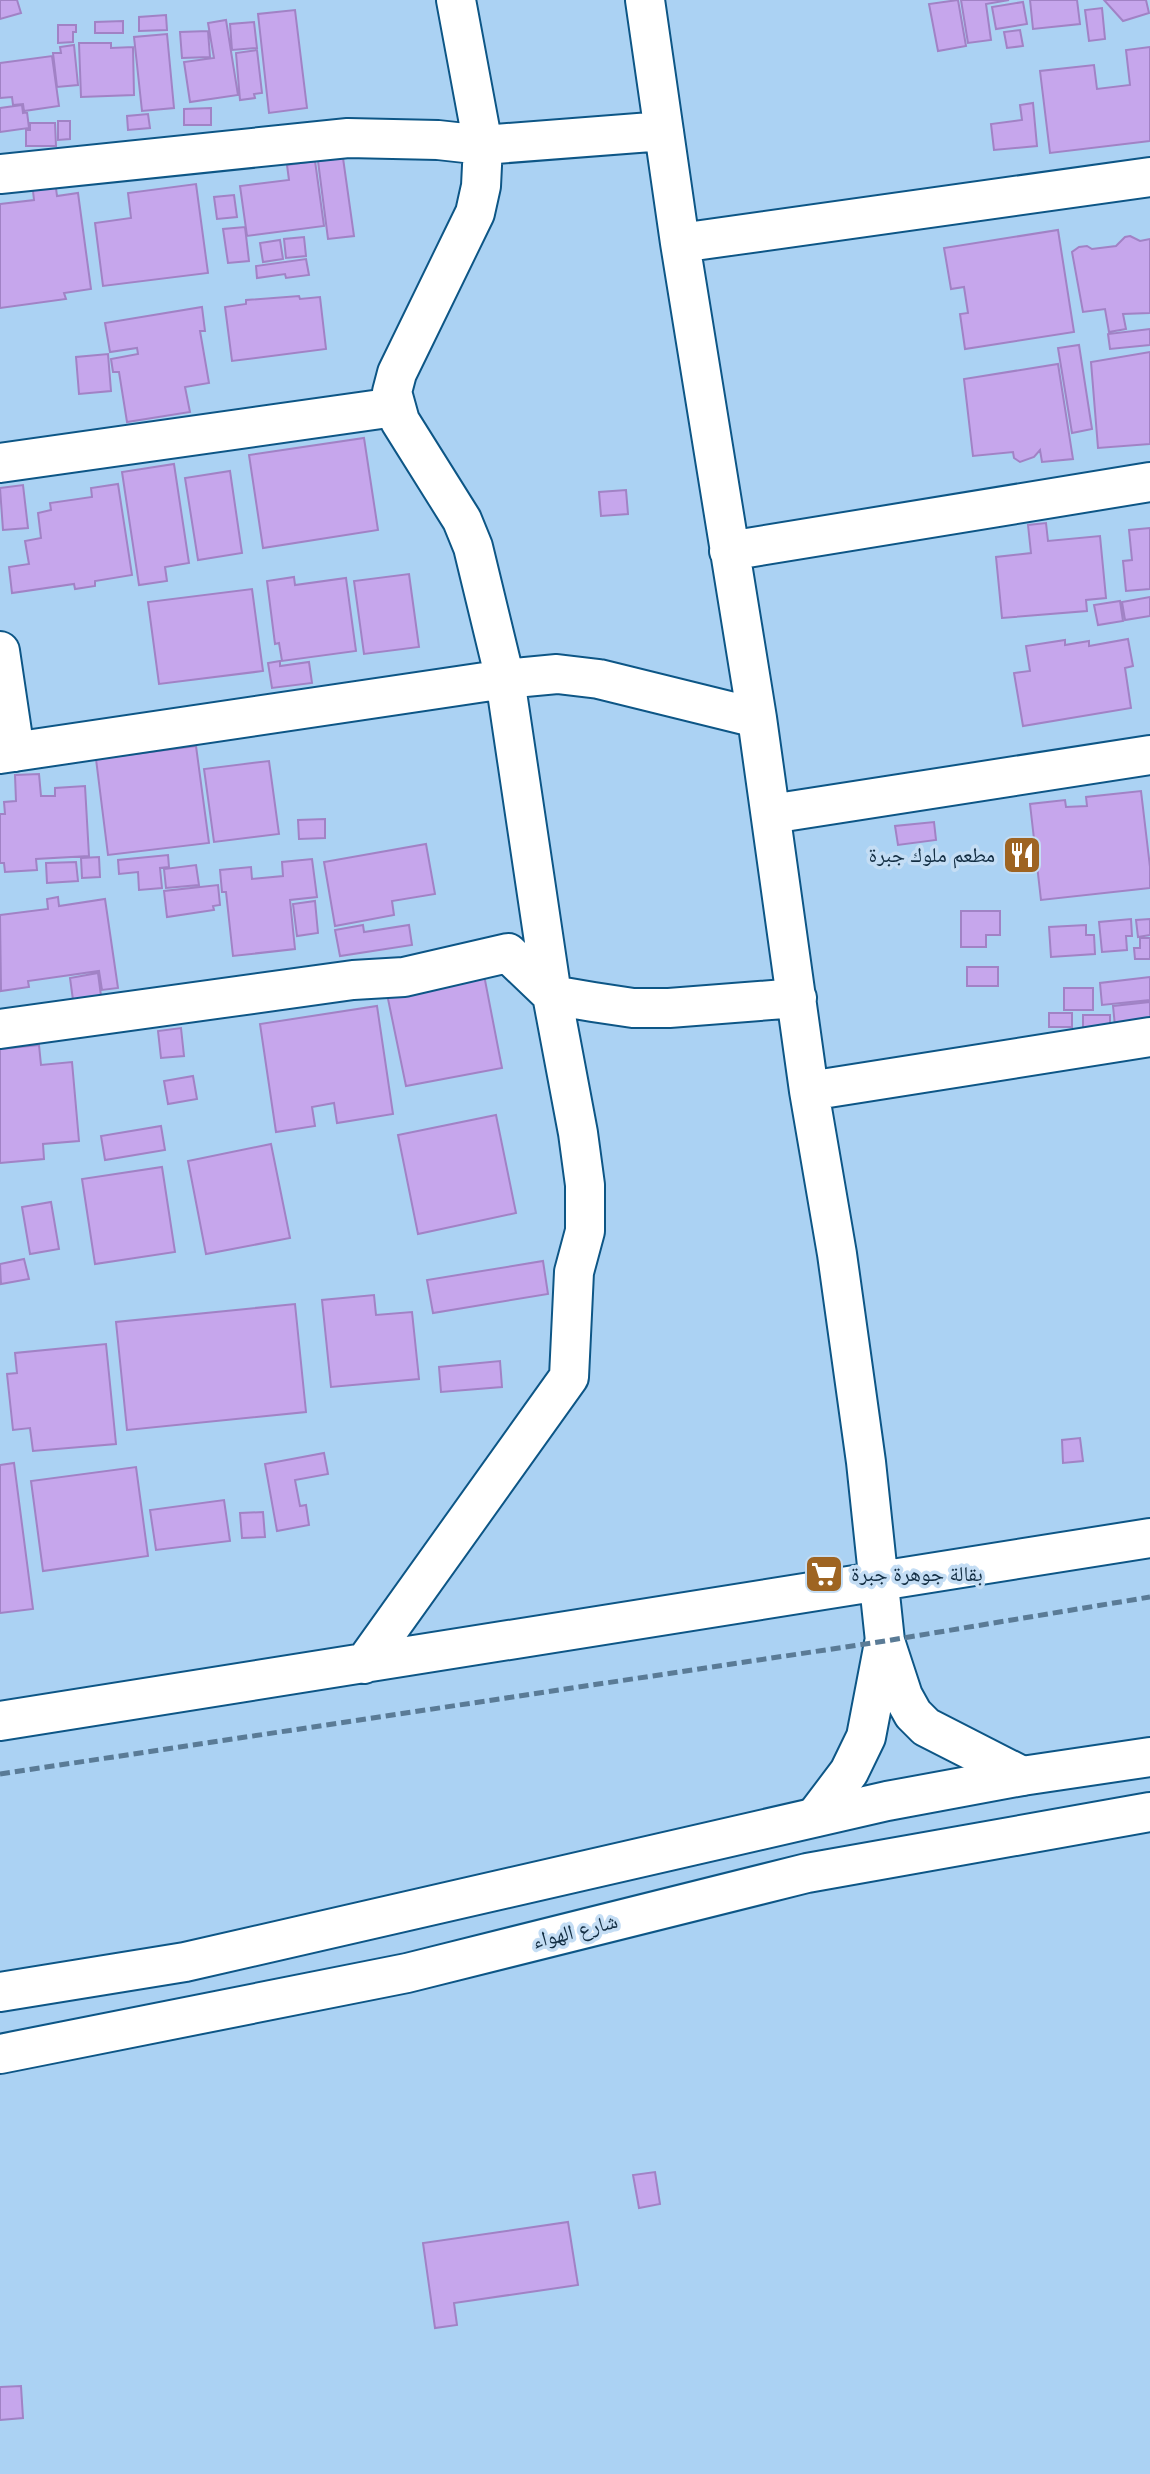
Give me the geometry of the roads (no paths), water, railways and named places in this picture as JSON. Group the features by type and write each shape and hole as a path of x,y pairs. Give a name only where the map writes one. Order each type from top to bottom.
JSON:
{"main road":[{"path":"364,1664 569,1377 574,1272 585,1231 585,1185 578,1133 552,995 505,679 473,547 462,520 400,421 392,392 397,373 475,213 481,186 483,145 456,0"},
{"path":"645,0 680,243 757,718 809,1091 837,1254 866,1462 885,1641 903,1696 913,1714 926,1727 1022,1776"},
{"path":"0,174 348,138 438,140 483,145 664,131"},
{"path":"680,243 1150,177"},
{"path":"0,463 395,407"},
{"path":"729,551 1150,482"},
{"path":"0,651 8,753 505,679 558,674 599,680 757,718"},
{"path":"771,814 1150,755"},
{"path":"0,1029 353,980 404,977 508,953 552,995 632,1008 669,1008 797,998"},
{"path":"809,1091 1150,1037"},
{"path":"0,1721 1150,1538"},
{"path":"815,1817 834,1796 866,1737 885,1641"},
{"path":"0,1992 185,1962 887,1801 1022,1776 1150,1757"},
{"name":"شارع الهواء","path":"0,2054 407,1973 807,1873 1150,1812"}],"railway":[{"path":"0,1774 885,1641 1150,1597"}],"place":[{"name":"مطعم ملوك جبرة","path":"1022,855"},
{"name":"بقالة جوهرة جبرة","path":"824,1574"}]}
